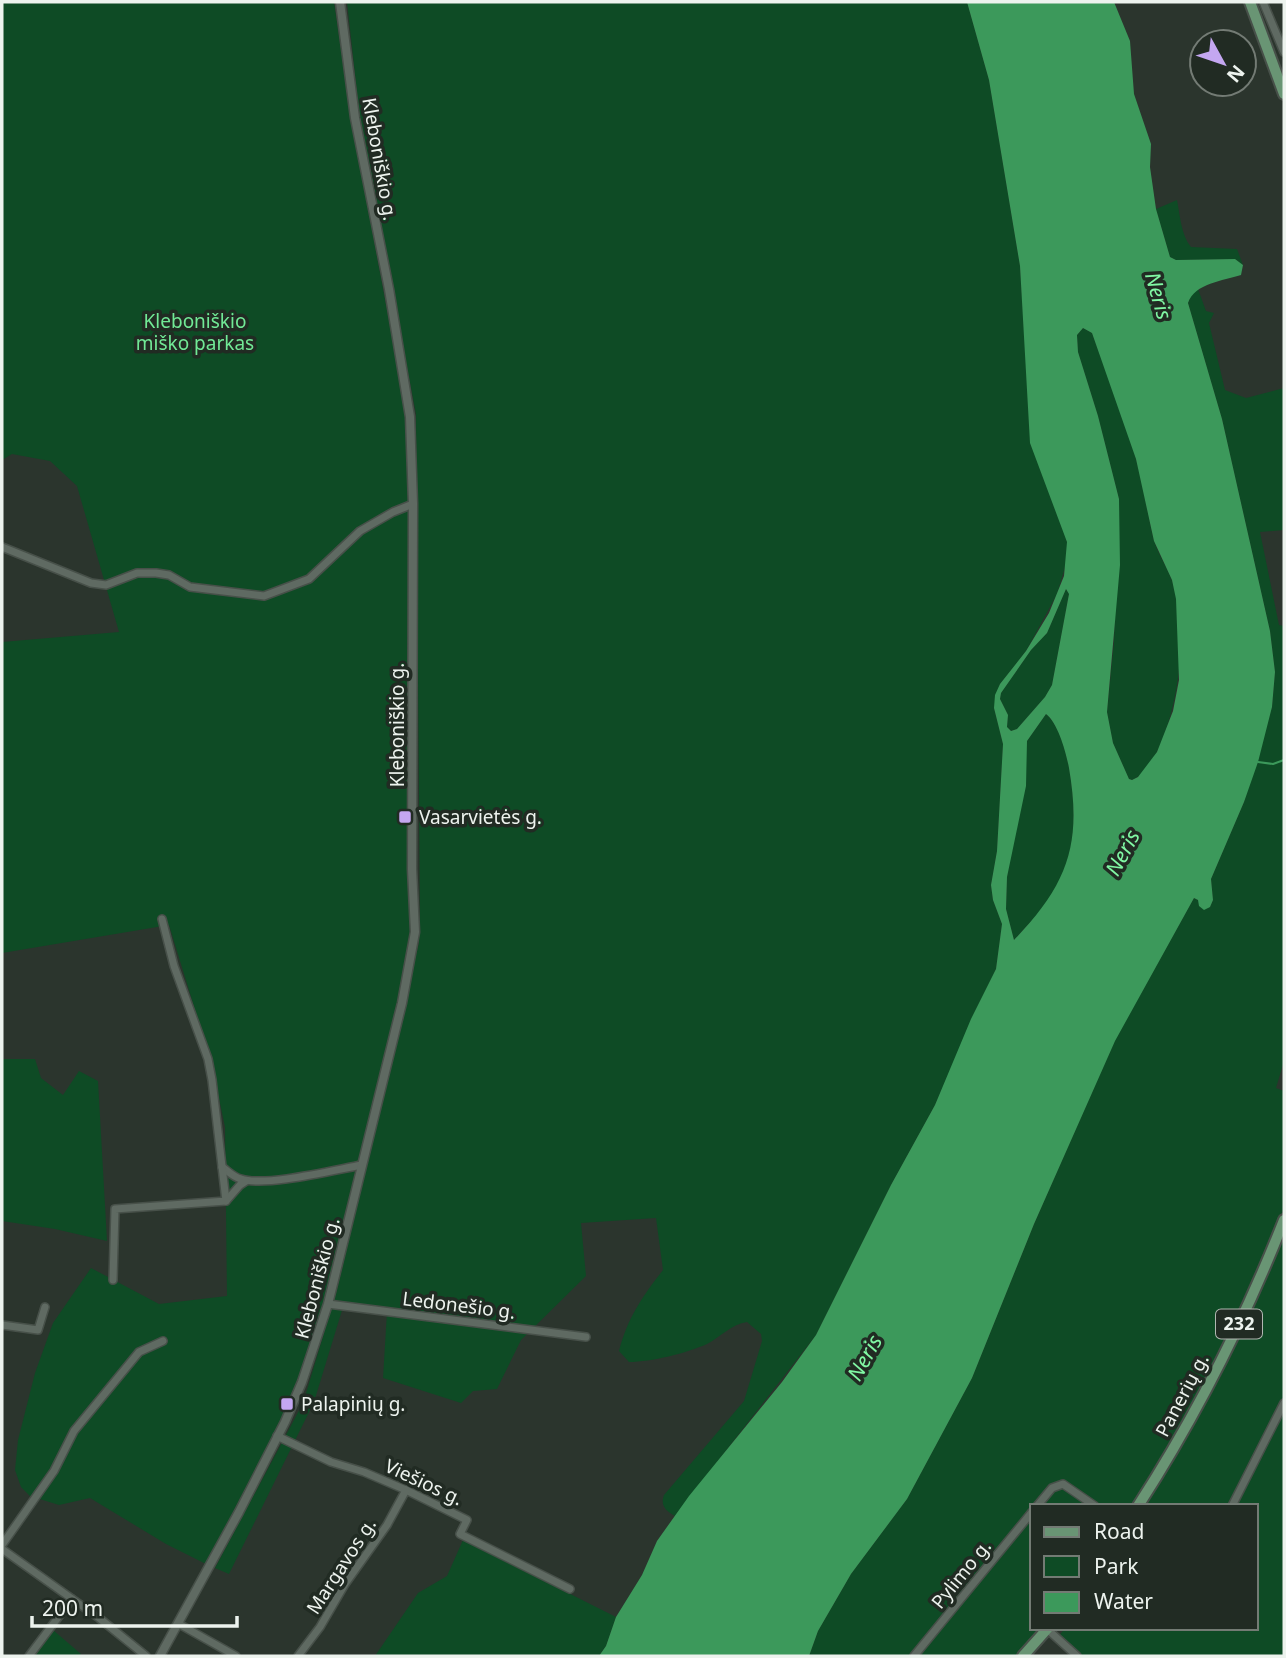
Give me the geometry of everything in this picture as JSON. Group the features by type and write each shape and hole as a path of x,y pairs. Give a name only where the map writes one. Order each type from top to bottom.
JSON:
{"main road":[{"path":"1250,2 1284,94"},
{"name":"Panerių g.","path":"1139,1504 1200,1400 1252,1296 1284,1220"},
{"path":"1023,1656 1046,1630"}],"street":[{"name":"Kleboniškio g.","path":"160,1656 277,1437 302,1382 328,1304 402,1003 415,932 412,869 413,504 410,417 389,289 355,118 340,2"},
{"path":"1263,2 1284,52"},
{"path":"2,547 91,583 106,585 137,573 156,573 169,575 190,587 264,596 309,579 360,531 413,504"},
{"path":"162,919 174,966 208,1059 226,1200"},
{"path":"222,1167 234,1176 247,1180 272,1180 362,1165"},
{"path":"113,1280 115,1209 226,1200 247,1180"},
{"name":"Ledonešio g.","path":"328,1304 586,1337"},
{"path":"2,1325 38,1330 46,1307"},
{"path":"146,1656 2,1547 54,1471 74,1431 139,1352 163,1341"},
{"path":"1234,1504 1284,1404"},
{"name":"Viešios g.","path":"277,1437 331,1462 407,1490 467,1520 460,1534 570,1589"},
{"path":"1039,1504 1052,1488 1063,1484 1092,1504"},
{"name":"Margavos g.","path":"298,1656 387,1525 407,1490"},
{"name":"Pylimo g.","path":"914,1656 1030,1514"},
{"path":"29,1656 72,1599"},
{"path":"179,1624 236,1656"},
{"path":"1048,1630 1077,1656"}],"green space":[{"name":"Kleboniškio miško parkas","path":"2,2 334,2 351,118 407,417 412,927 399,1002 323,1306 298,1382 206,1564 166,1544 90,1498 59,1505 30,1496 21,1487 15,1470 18,1440 35,1373 53,1323 91,1268 159,1304 227,1296 225,1127 212,1065 169,925 2,953 2,642 119,632 77,486 50,461 12,454 2,460"},
{"path":"347,2 967,2 989,80 1020,266 1024,329 1067,542 1067,560 1057,594 1026,651 1000,684 994,708 1003,744 997,851 991,885 993,900 1002,924 996,969 935,1105 891,1185 816,1335 675,1516 665,1508 664,1495 744,1401 762,1341 761,1334 747,1322 742,1323 707,1344 689,1351 658,1359 629,1362 619,1351 627,1328 636,1308 663,1270 656,1218 581,1223 586,1276 521,1340 497,1389 473,1391 461,1403 383,1378 387,1312 343,1307 314,1402 229,1574 215,1568 303,1403 337,1290 419,943 416,414 360,119"},
{"path":"1177,200 1183,231 1191,247 1237,249 1243,265 1235,259 1176,260 1170,257 1156,209"},
{"path":"1198,289 1206,311 1214,313 1209,323 1225,390 1246,398 1284,388 1284,530 1260,532 1279,625 1284,626 1284,1061 1276,1088 1284,1091 1284,1208 1233,1325 1154,1475 1135,1504 1030,1504 1030,1630 1038,1630 1015,1656 809,1656 818,1631 851,1574 907,1499 972,1378 1034,1224 1115,1040 1194,898 1210,907 1213,900 1211,879 1244,802 1272,707 1275,672 1270,631 1222,419 1188,303 1191,295"},
{"path":"1083,328 1092,333 1127,427 1153,537 1172,581 1180,620 1180,663 1168,725 1150,764 1142,774 1132,780 1129,779 1113,743 1107,712 1114,643 1119,499 1078,352 1077,335"},
{"path":"1066,589 1069,594 1052,685 1017,729 1011,731 1007,727 1008,715 1000,699 1001,693 1031,650 1047,633"},
{"path":"1046,714 1058,731 1068,761 1074,813 1072,842 1064,871 1054,892 1014,940 1006,909 1007,877 1027,741"},
{"path":"2,1059 35,1059 41,1078 63,1095 79,1071 98,1081 107,1241 2,1221"},
{"path":"1284,1233 1284,1397 1231,1504 1143,1504 1230,1350"},
{"path":"1284,1408 1284,1656 1082,1656 1059,1636 1064,1630 1258,1630 1258,1504 1236,1504"},
{"path":"463,1540 616,1617 606,1646 599,1656 375,1656 418,1593 447,1576"},
{"path":"53,1630 81,1654 34,1656"}],"water":[{"name":"Neris","path":"967,2 1114,2 1130,41 1134,94 1151,144 1150,167 1156,209 1170,257 1176,260 1235,259 1243,265 1241,275 1203,287 1188,303 1222,419 1270,631 1275,672 1272,707 1258,762 1244,802 1211,879 1213,900 1210,907 1204,910 1194,898 1115,1041 1034,1224 972,1378 907,1499 851,1574 818,1631 809,1656 599,1656 606,1646 616,1617 642,1575 657,1541 689,1496 782,1382 816,1335 891,1185 935,1105 971,1019 996,969 1002,924 993,900 991,885 997,851 1003,744 994,708 995,695 1049,613 1064,576 1067,542 1030,443 1020,266 989,80","holes":["1083,328 1092,333 1136,459 1154,541 1172,580 1176,599 1179,680 1173,711 1157,752 1138,777 1132,780 1129,779 1113,743 1107,712 1120,565 1119,499 1078,352 1077,335","1066,589 1069,594 1052,685 1017,729 1011,731 1007,727 1008,715 1000,699 1001,693 1031,650 1047,633","1046,714 1058,731 1069,768 1073,795 1072,841 1059,881 1032,920 1014,940 1006,909 1007,877 1026,786 1027,741"]}],"waterway":[{"path":"1258,762 1273,764 1284,760"}],"place":[{"name":"Vasarvietės g.","path":"405,817"},
{"name":"Palapinių g.","path":"287,1404"}]}
